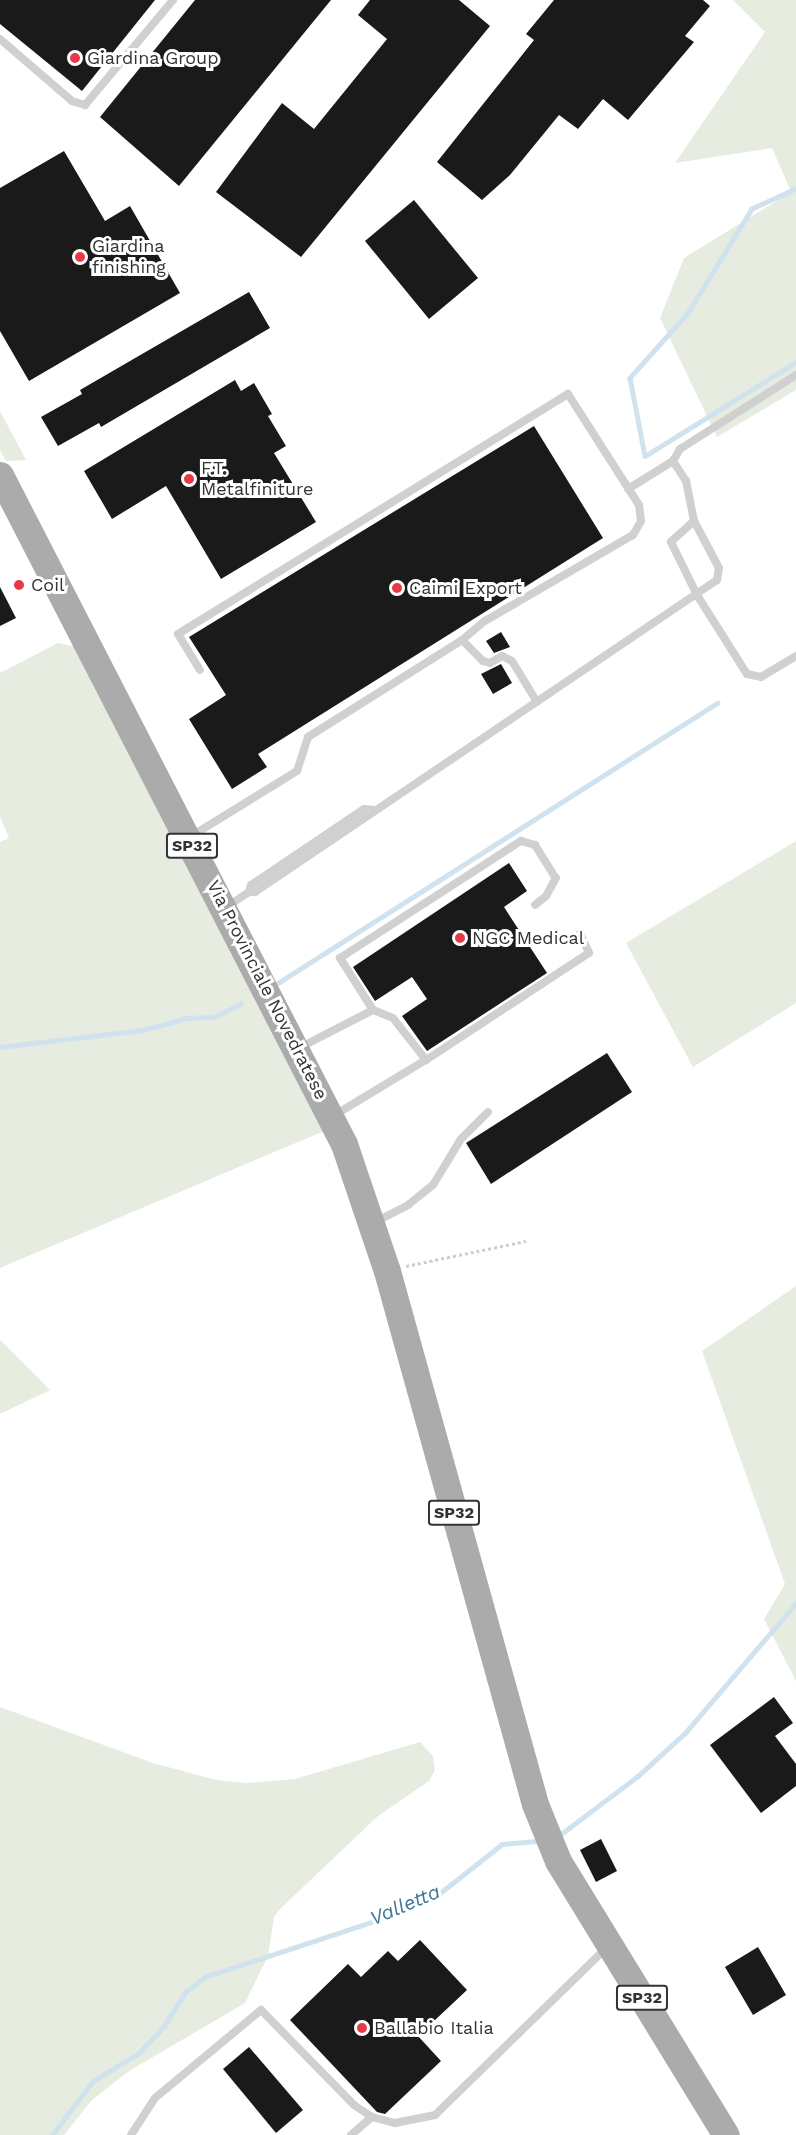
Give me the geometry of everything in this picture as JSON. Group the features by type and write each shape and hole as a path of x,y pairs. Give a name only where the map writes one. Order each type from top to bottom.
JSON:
{"main road":[{"name":"Via Provinciale Novedratese","path":"0,475 298,1048 332,1117 372,1223"},
{"name":"SP32","path":"372,1223 535,1804 558,1861 726,2135"}],"lane":[{"path":"0,39 72,101 85,105 173,0"},
{"path":"628,489 673,462 680,449 796,375"},
{"path":"188,838 297,771 308,737 462,640 485,621 633,535 641,520 639,505 568,394 178,634 200,669"},
{"path":"224,908 249,892 255,892 717,580 719,568 693,521 686,481 673,462"},
{"path":"693,521 671,542 697,595 747,674 761,677 796,656"},
{"path":"462,640 483,661 490,663 502,656 513,661 537,702"},
{"path":"426,1060 393,1018 373,1010 340,958 521,841 535,845 556,878 546,896 535,905"},
{"path":"332,1117 426,1060 590,953 580,933"},
{"path":"298,1048 373,1010"},
{"path":"372,1223 408,1205 433,1185 461,1139 488,1112"},
{"path":"131,2135 155,2098 261,2010 354,2105 372,2117 395,2122 435,2115 609,1945"},
{"path":"351,2135 372,2117"}],"path":[{"path":"387,1271 526,1241"}],"shaded area":[{"path":"733,0 796,0 796,390 717,437 660,318 684,258 791,192 772,148 675,163 765,32"},
{"path":"0,411 26,460 6,461 0,450"},
{"path":"58,643 76,647 324,1131 0,1268 0,842 9,838 0,817 0,673"},
{"path":"796,841 796,1003 693,1067 626,943"},
{"path":"796,1286 796,1681 764,1619 785,1584 702,1351"},
{"path":"0,1340 50,1390 0,1414"},
{"path":"0,1707 153,1763 216,1780 247,1783 295,1779 420,1742 433,1756 435,1770 429,1781 378,1816 280,1909 274,1917 268,1956 245,2003 129,2071 92,2100 64,2135 0,2135"}],"building":[{"name":"Giardina Group","path":"0,0 155,0 82,91 0,24"},
{"path":"195,0 331,0 179,186 100,117"},
{"path":"370,0 459,0 490,26 301,257 216,192 282,103 314,129 387,39 358,15"},
{"path":"554,0 703,0 710,6 685,36 694,42 628,120 603,99 578,129 559,115 510,175 482,200 437,162 534,40 526,34"},
{"name":"Giardina finishing","path":"64,151 105,221 130,206 180,293 29,381 0,331 0,188"},
{"path":"414,200 478,278 429,319 365,241"},
{"path":"249,292 270,328 101,427 99,423 58,446 41,417 82,394 80,390"},
{"name":"F.T. Metalfiniture","path":"235,380 241,391 254,383 272,414 268,416 286,446 274,453 316,522 221,579 166,486 112,519 84,471"},
{"name":"Caimi Export","path":"534,426 603,538 258,754 267,767 232,789 189,719 226,695 189,637"},
{"path":"0,587 16,618 0,626"},
{"path":"501,632 510,647 494,653 486,641"},
{"path":"501,664 512,683 493,694 481,674"},
{"name":"NGC Medical","path":"509,863 527,891 504,907 547,973 427,1051 402,1016 427,999 412,977 375,1001 353,967"},
{"path":"607,1053 632,1092 491,1184 466,1143"},
{"path":"774,1697 793,1723 775,1736 796,1764 796,1786 761,1813 710,1745"},
{"path":"601,1839 617,1871 596,1882 580,1850"},
{"name":"Ballabio Italia","path":"420,1940 467,1990 418,2036 441,2061 385,2114 377,2112 290,2020 348,1964 361,1977 388,1951 398,1961"},
{"path":"758,1947 786,1995 753,2015 725,1967"},
{"path":"249,2047 303,2110 276,2133 223,2069"}],"waterway":[{"path":"796,189 752,209 689,312 630,378 645,456 796,362"},
{"path":"278,983 717,703"},
{"path":"0,1047 143,1030 186,1018 214,1017 241,1004"},
{"name":"Valletta","path":"557,1837 638,1776 685,1733 796,1603"},
{"name":"Valletta","path":"52,2135 93,2081 139,2053 164,2026 186,1991 205,1977 380,1919 435,1897 502,1844 540,1841"}],"place":[{"name":"Giardina Group","path":"75,58"},
{"name":"Giardina finishing","path":"80,257"},
{"name":"F.T. Metalfiniture","path":"189,479"},
{"name":"Coil","path":"19,585"},
{"name":"Caimi Export","path":"397,588"},
{"name":"NGC Medical","path":"460,938"},
{"name":"Ballabio Italia","path":"362,2028"}]}
